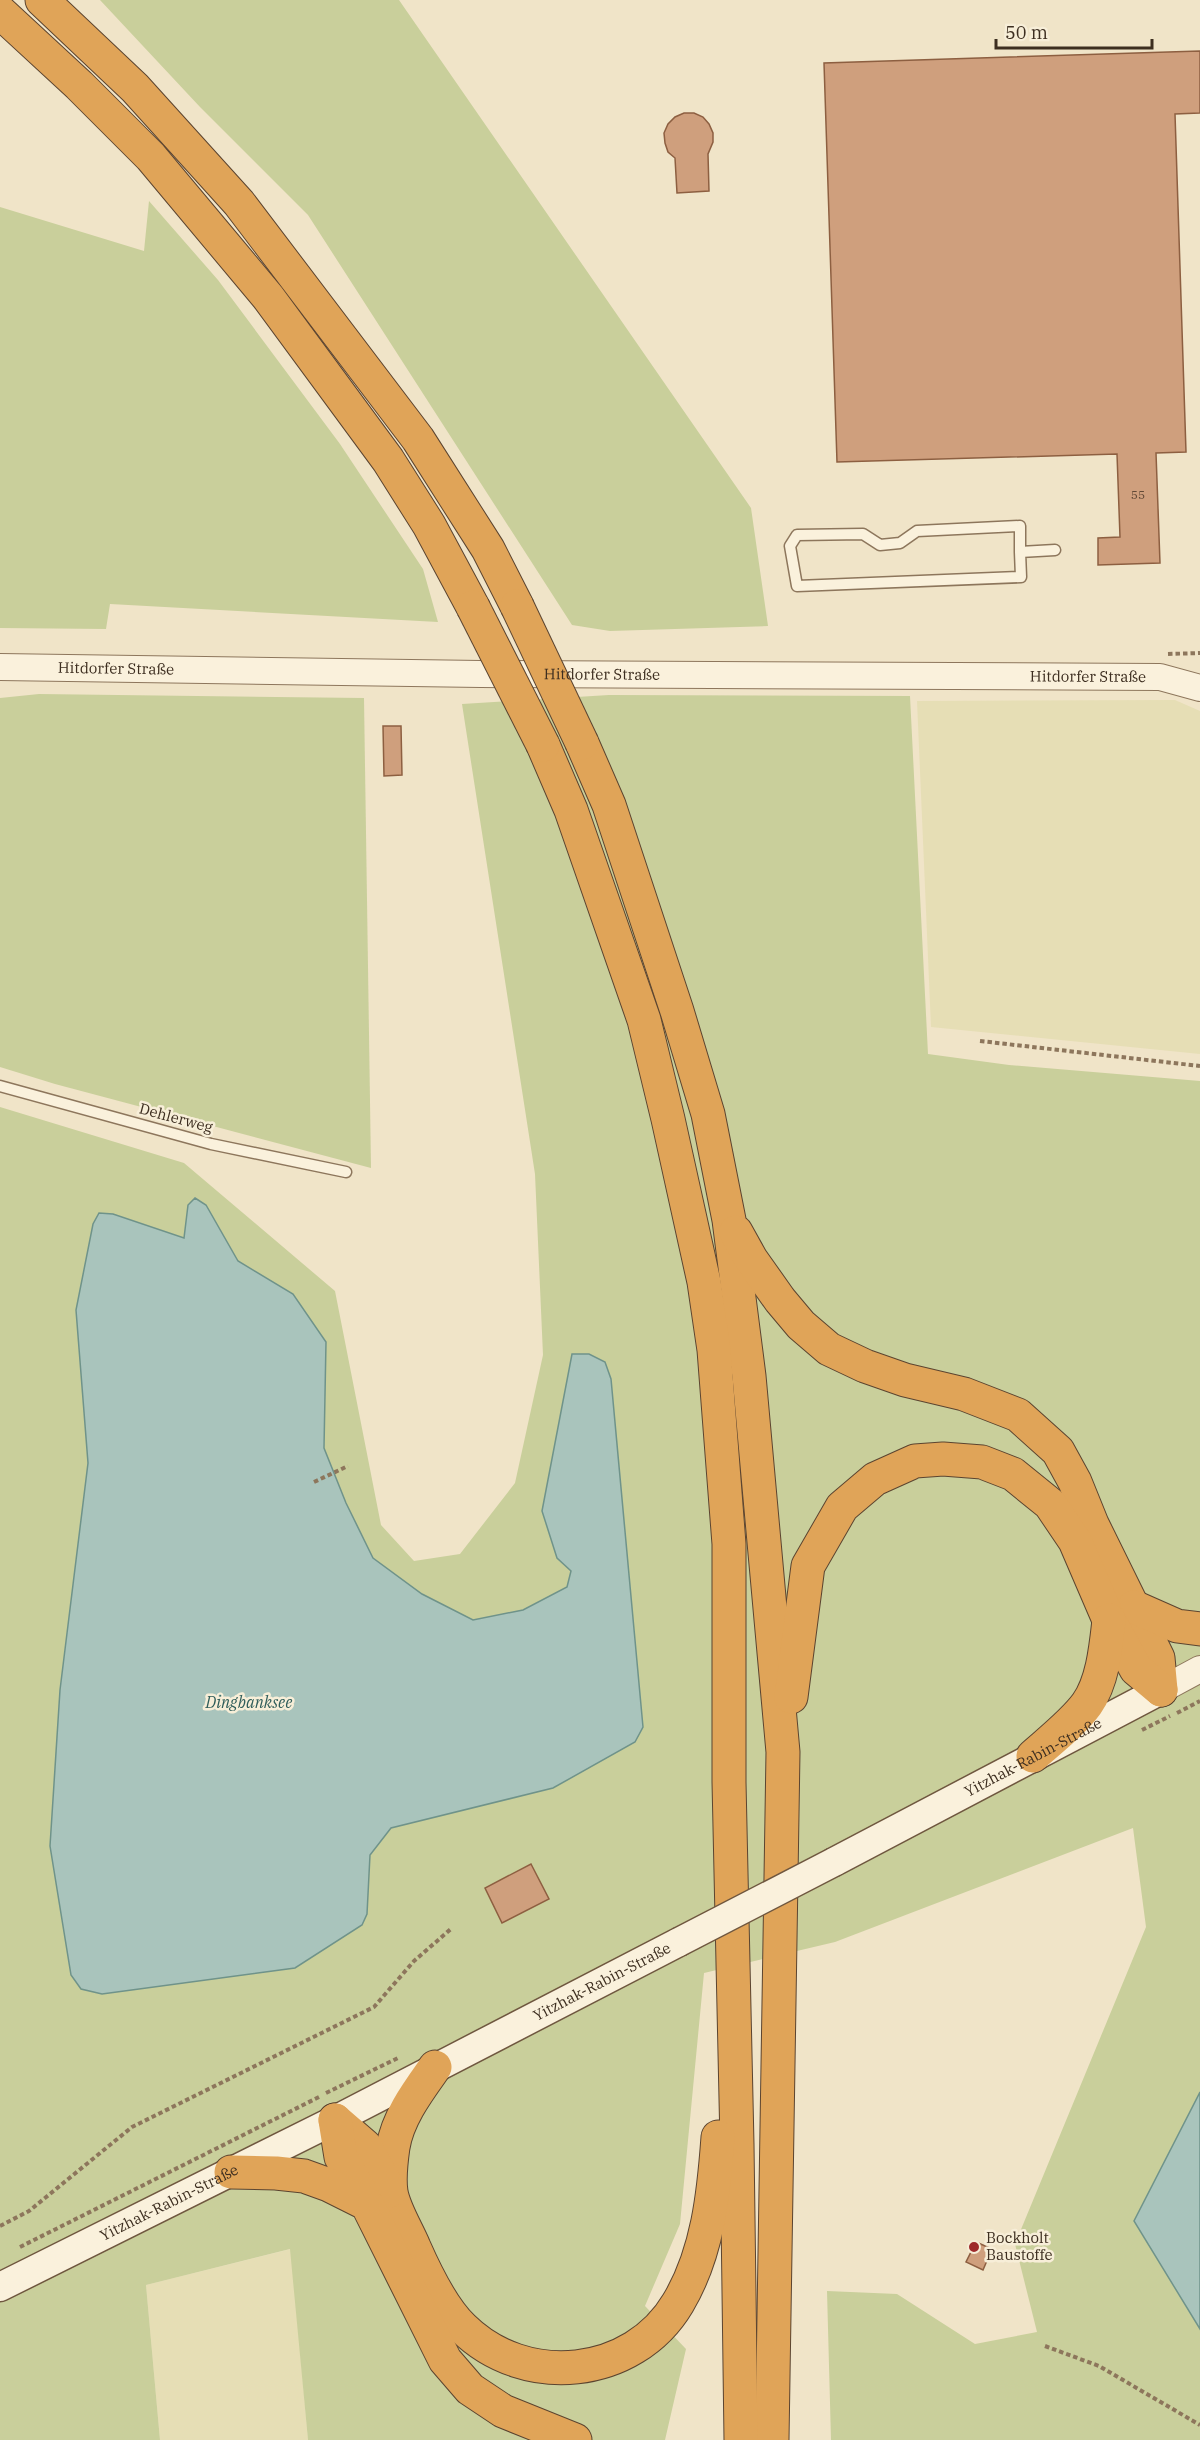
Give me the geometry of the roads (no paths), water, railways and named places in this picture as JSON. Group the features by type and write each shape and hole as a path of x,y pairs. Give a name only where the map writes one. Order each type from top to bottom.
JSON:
{"highway":[{"path":"42,0 135,88 239,203 418,439 488,549 518,606 609,805 677,1011 708,1114 729,1220 749,1376 783,1752 772,2440"},
{"path":"0,12 79,85 151,157 268,297 388,460 429,525 543,745 571,810 644,1020 704,1282 714,1350 729,1544 729,1782 741,2440"},
{"path":"729,1220 751,1259 780,1300 801,1326 829,1349 865,1366 905,1380 964,1394 1018,1415 1058,1450 1075,1482 1092,1524 1122,1613 1106,1652 1093,1694 1086,1706 1034,1756"},
{"path":"783,1752 808,1566 842,1507 874,1479 915,1461 943,1459 982,1462 1013,1474 1050,1504 1122,1613 1158,1658 1161,1690"},
{"path":"1122,1613 1200,1629"},
{"path":"435,2067 400,2124 393,2144 391,2163 379,2199 446,2361 470,2389 503,2411 575,2440"},
{"path":"335,2120 341,2157 379,2199 451,2313 468,2333 495,2353 528,2365 569,2368 599,2363 629,2351 654,2335 678,2303 698,2262 714,2191 719,2128 735,2078"},
{"path":"231,2172 304,2176 379,2199"}],"main road":[{"name":"Yitzhak-Rabin-Straße","path":"0,2287 335,2120 1161,1690"}],"street":[{"name":"Hitdorfer Straße","path":"0,667 492,674 1160,677 1200,688"},
{"name":"Yitzhak-Rabin-Straße","path":"1161,1690 1200,1670"}],"lane":[{"path":"1020,526 1020,552 1021,577 797,586 790,546 797,535 863,534 880,545 900,543 917,531 1020,526"},
{"path":"1020,552 1055,550"},
{"name":"Dehlerweg","path":"0,1086 211,1144 346,1172"}],"water":[{"name":"Dingbanksee","path":"195,1198 206,1205 238,1261 293,1294 326,1342 324,1448 346,1503 373,1558 422,1594 473,1620 523,1610 567,1587 571,1571 557,1558 542,1511 572,1354 589,1354 605,1362 611,1379 643,1727 635,1742 553,1788 391,1828 370,1855 367,1914 362,1925 295,1968 102,1994 81,1989 71,1975 50,1846 60,1690 88,1463 76,1310 93,1224 99,1213 113,1214 184,1238 188,1205"},
{"path":"1200,2092 1200,2329 1134,2221"}],"place":[{"name":"Bockholt Baustoffe","path":"974,2247"}]}
